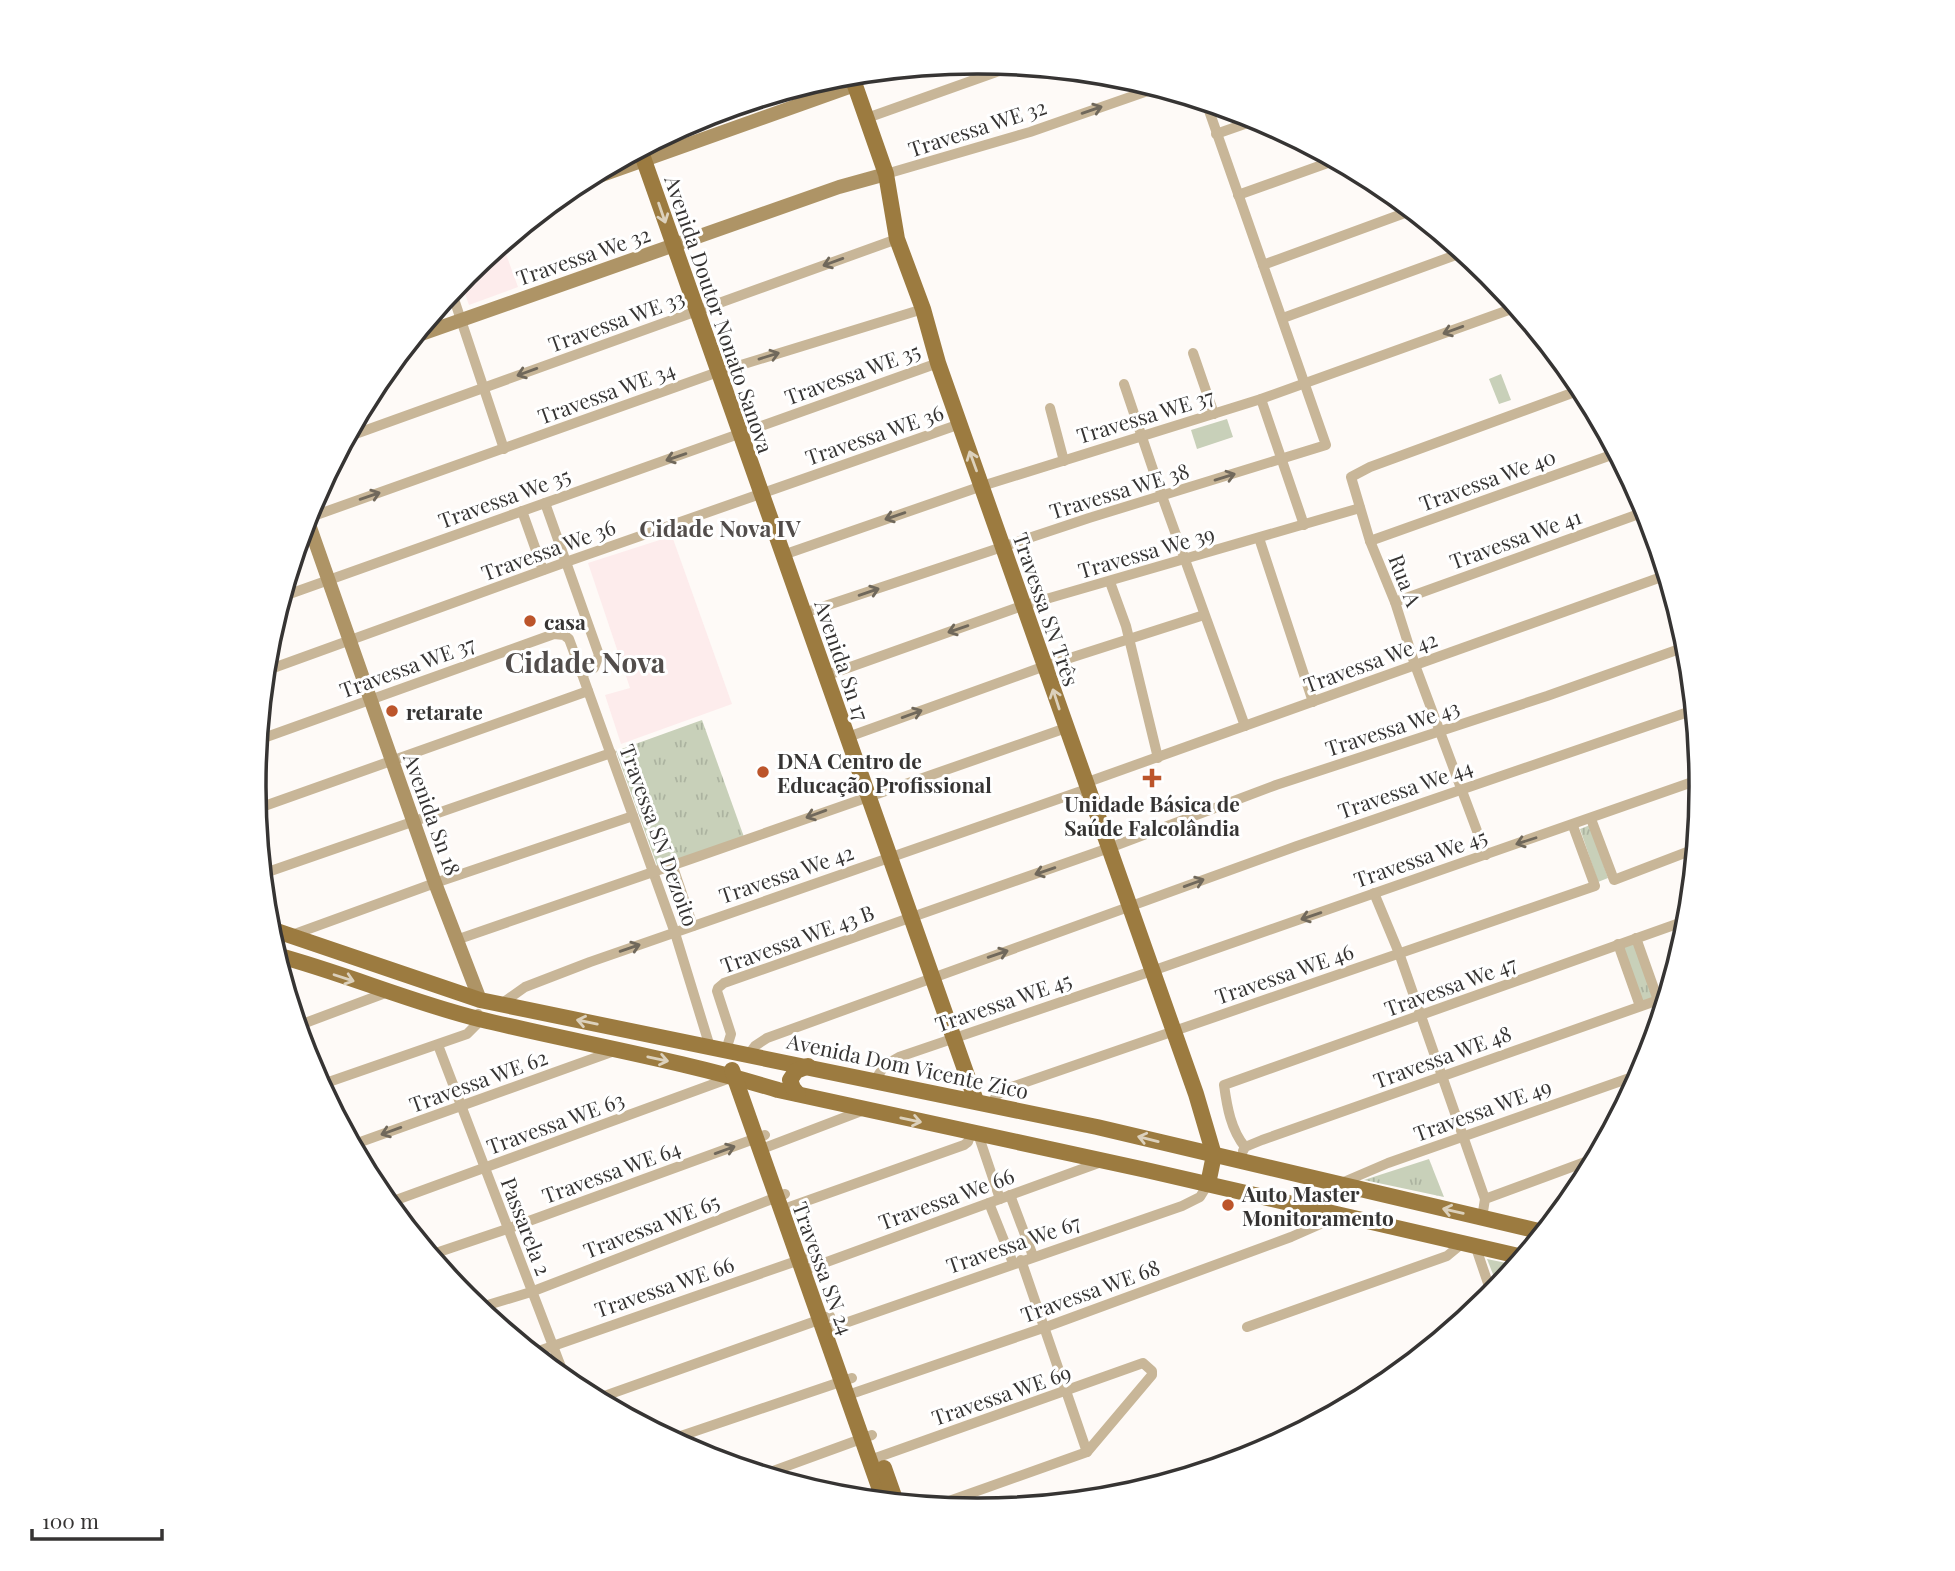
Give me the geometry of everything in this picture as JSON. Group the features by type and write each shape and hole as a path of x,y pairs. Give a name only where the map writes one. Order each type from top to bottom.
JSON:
{"main road":[{"name":"Travessa SN Três","path":"855,85 886,174 897,239 923,309 938,363 1174,1032 1214,1155"},
{"name":"Avenida Doutor Nonato Sanova","path":"643,157 761,494"},
{"name":"Avenida Sn 17","path":"761,494 954,1039"},
{"name":"Avenida Dom Vicente Zico","path":"281,932 480,1000 1097,1126 1214,1155 1242,1154 1339,1184 1533,1230"},
{"path":"287,959 478,1019 866,1110 1104,1161 1125,1158 1209,1182 1513,1255"},
{"path":"954,1039 984,1103"},
{"name":"Travessa SN 24","path":"726,1050 742,1079 885,1491"},
{"name":"Travessa SN 24","path":"742,1079 749,1054"},
{"path":"798,1094 790,1080 796,1071 808,1066"},
{"path":"1209,1182 1214,1155"}],"street":[{"path":"867,118 990,74"},
{"path":"668,145 813,93"},
{"name":"Travessa WE 32","path":"886,174 1030,132 1142,93"},
{"path":"1209,112 1304,383"},
{"path":"1216,134 1242,125"},
{"path":"1238,195 1325,164"},
{"name":"Travessa We 32","path":"430,331 839,187 886,174"},
{"path":"1263,265 1403,215"},
{"name":"Travessa WE 33","path":"359,433 897,239"},
{"path":"1283,318 1453,256"},
{"path":"456,301 504,449"},
{"name":"Travessa WE 34","path":"320,513 718,372 923,309"},
{"name":"Travessa WE 37","path":"783,555 982,485 1261,399 1508,310"},
{"path":"1193,353 1214,414"},
{"name":"Travessa WE 35","path":"740,434 938,363"},
{"name":"Travessa WE 38","path":"804,613 1002,547 1326,445 1304,383"},
{"path":"1124,384 1245,726"},
{"name":"Rua A","path":"1486,855 1415,665 1395,601 1370,541 1351,477 1370,467 1572,393"},
{"path":"1261,399 1304,525"},
{"path":"1050,408 1064,461"},
{"name":"Travessa WE 36","path":"761,494 960,424"},
{"name":"Travessa We 35","path":"292,593 740,434"},
{"name":"Travessa We 40","path":"1370,541 1608,456"},
{"name":"Travessa We 36","path":"349,642 761,494"},
{"path":"545,503 599,655 594,668 582,674"},
{"name":"Travessa We 39","path":"825,676 1022,607 1360,508"},
{"path":"522,510 544,570"},
{"name":"Travessa We 41","path":"1395,601 1636,515"},
{"name":"Avenida Sn 18","path":"312,535 435,883 480,1000"},
{"path":"1259,538 1313,702"},
{"name":"Travessa We 42","path":"1086,786 1245,726 1658,578"},
{"path":"1110,582 1129,641 1158,758"},
{"path":"848,737 1045,666 1204,615"},
{"name":"Travessa WE 37","path":"267,737 554,634 564,635 569,639"},
{"name":"Travessa SN Dezoito","path":"569,639 675,933 710,1047"},
{"path":"276,667 349,642"},
{"name":"Travessa We 43","path":"1109,848 1276,785 1440,732 1676,650"},
{"path":"266,806 588,691"},
{"name":"Travessa We 44","path":"1130,907 1463,788 1685,713"},
{"path":"456,940 673,867 1066,728"},
{"path":"271,871 611,753"},
{"name":"Travessa We 45","path":"1152,971 1591,820 1689,783"},
{"path":"890,857 1086,786"},
{"path":"292,936 435,883 633,816"},
{"path":"1591,820 1614,880 1686,853"},
{"name":"Travessa WE 46","path":"984,1103 1006,1089 1595,886 1573,826"},
{"path":"911,918 1109,848"},
{"name":"Travessa We 42","path":"501,1004 525,987 890,857"},
{"path":"673,867 693,926"},
{"path":"1374,893 1422,1015 1485,1199 1482,1218"},
{"path":"749,1054 767,1038 1130,907"},
{"name":"Travessa WE 43 B","path":"726,1050 731,1034 718,995 721,985 911,918"},
{"name":"Travessa We 47","path":"1242,1154 1231,1121 1224,1085 1676,924"},
{"path":"1636,938 1659,991"},
{"path":"1618,944 1640,1006"},
{"name":"Travessa WE 45","path":"875,1080 885,1065 893,1059 1152,971"},
{"path":"306,1023 388,992"},
{"path":"331,1081 467,1034 478,1019 480,1000"},
{"name":"Travessa WE 48","path":"1242,1154 1656,1000"},
{"name":"Passarela 2","path":"438,1045 558,1360"},
{"name":"Travessa WE 62","path":"361,1142 617,1050"},
{"name":"Travessa WE 63","path":"398,1199 742,1079"},
{"name":"Travessa WE 49","path":"1339,1184 1355,1175 1625,1080"},
{"name":"Travessa WE 64","path":"439,1252 762,1142 866,1110"},
{"path":"960,1497 1087,1452 1046,1327 975,1133"},
{"path":"783,1202 964,1145 975,1133"},
{"name":"Travessa We 66","path":"805,1264 1104,1161"},
{"path":"1485,1199 1581,1164"},
{"name":"Travessa We 67","path":"609,1395 1192,1202 1200,1197 1209,1182"},
{"path":"1000,1199 1022,1260"},
{"name":"Travessa WE 65","path":"531,1292 783,1202"},
{"name":"Travessa WE 68","path":"687,1435 1046,1327 1291,1237 1344,1214"},
{"path":"1247,1327 1447,1256 1470,1244 1487,1283"},
{"name":"Travessa WE 66","path":"543,1349 805,1264"},
{"path":"490,1304 531,1292"},
{"name":"Travessa WE 69","path":"875,1458 1143,1363 1150,1368 1152,1375 1087,1452"},
{"path":"779,1469 867,1437"}],"shaded area":[{"path":"505,252 518,287 469,305 464,292"},
{"path":"672,536 732,704 621,744 605,695 630,688 588,563"},
{"path":"854,780 858,793 839,799 835,786"}],"green space":[{"path":"1501,374 1511,400 1499,404 1489,379"},
{"path":"1227,419 1233,437 1197,449 1191,430"},
{"path":"702,720 744,837 658,868 616,751"},
{"path":"1590,825 1608,878 1598,882 1580,829"},
{"path":"1636,938 1656,1001 1640,1006 1618,944"},
{"path":"1429,1159 1444,1197 1364,1180"},
{"path":"1487,1259 1506,1263 1494,1276"}],"place":[{"name":"casa","path":"530,621"},
{"name":"retarate","path":"392,711"},
{"name":"DNA Centro de Educação Profissional","path":"763,772"},
{"name":"Unidade Básica de Saúde Falcolândia","path":"1152,778"},
{"name":"Auto Master Monitoramento","path":"1228,1205"}],"district":[{"name":"Cidade Nova IV","path":"720,527"},
{"name":"Cidade Nova","path":"585,661"}]}
